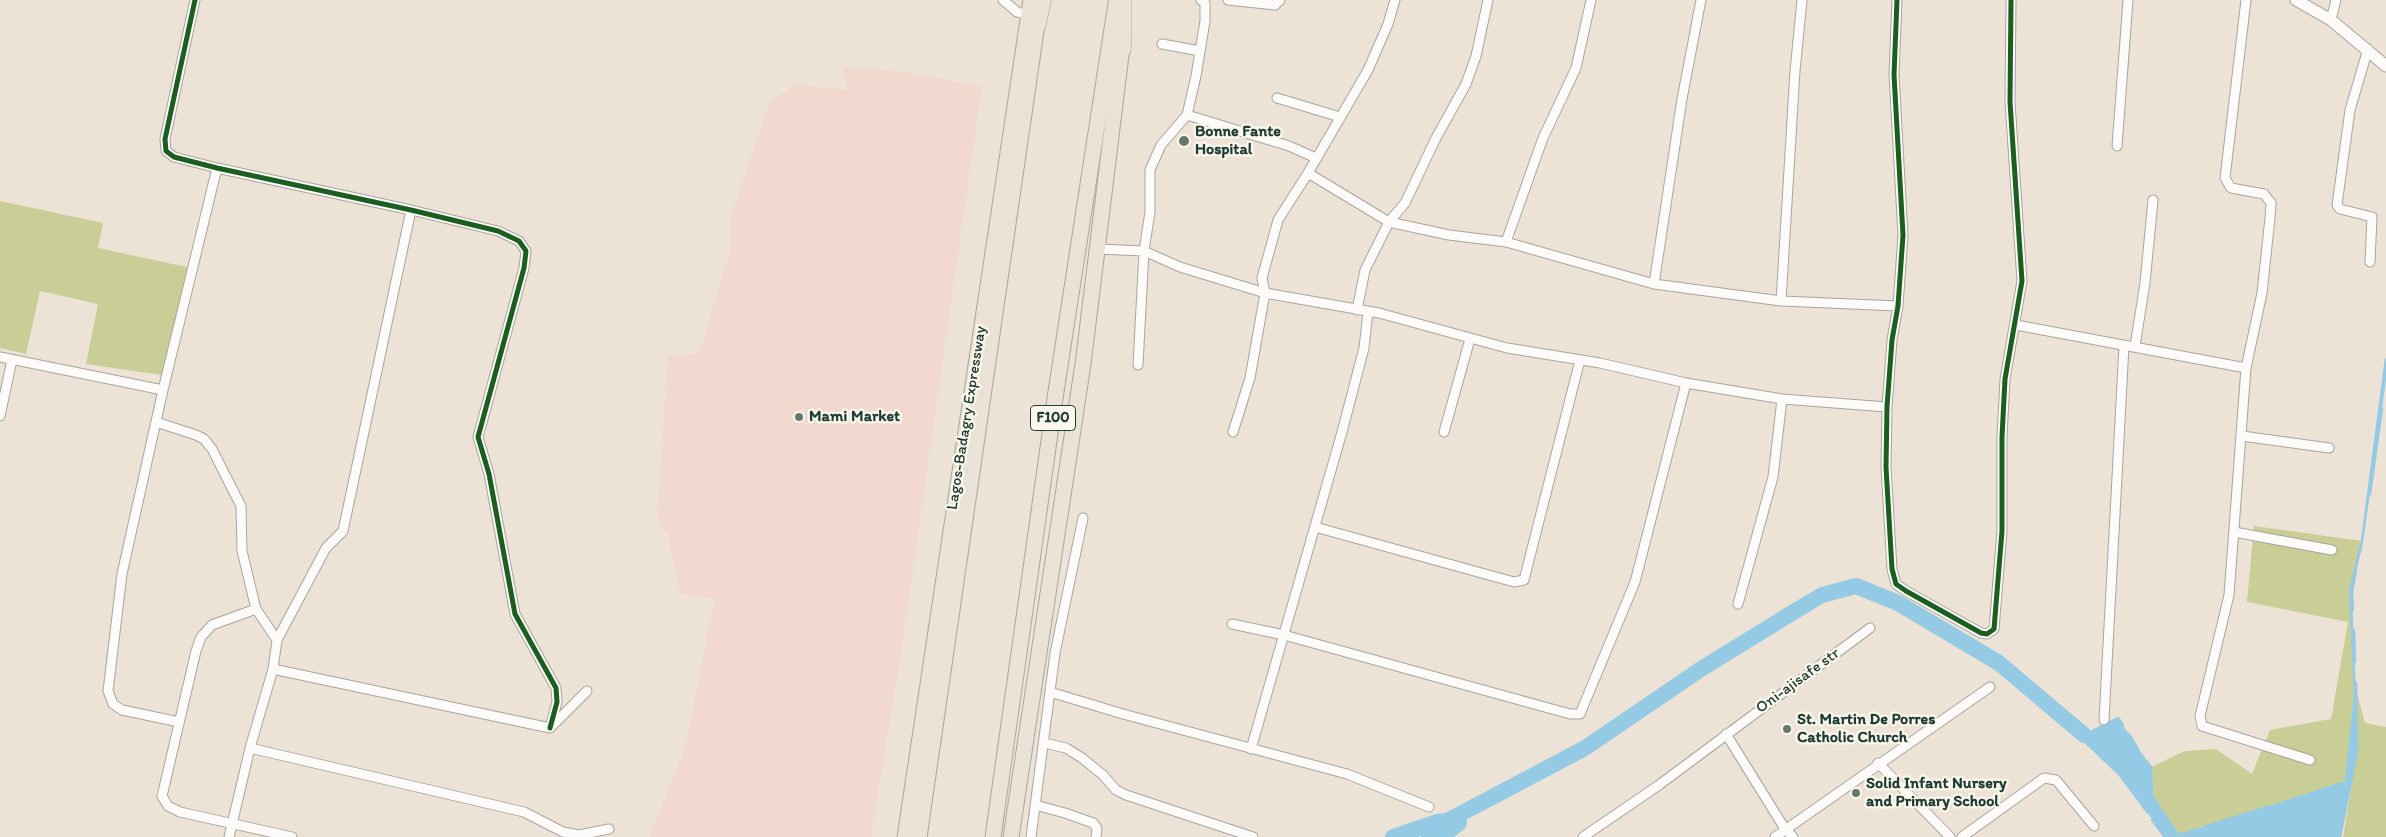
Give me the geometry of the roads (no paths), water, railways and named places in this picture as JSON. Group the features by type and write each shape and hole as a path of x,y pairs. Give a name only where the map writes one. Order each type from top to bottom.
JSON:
{"highway":[{"name":"Lagos-Badagry Expressway","path":"1032,13 1042,0"},
{"path":"1122,0 1122,49"}],"main road":[{"name":"F100","path":"993,837 1056,398 1117,0"},
{"path":"1011,837 1082,364 1129,0"},
{"name":"Lagos-Badagry Expressway","path":"905,837 1032,13"},
{"name":"Lagos-Badagry Expressway","path":"918,837 1032,13"}],"street":[{"path":"195,0 165,140 166,151 174,157 217,168 411,210 510,235 519,241 526,251 524,268 478,437 490,474 515,614 556,688 556,702 550,728"},
{"path":"1002,0 1017,12 1032,13"},
{"path":"1228,0 1275,5 1280,0"},
{"path":"1233,432 1250,378 1265,293 1262,278 1278,220 1308,173 1377,50 1394,0"},
{"path":"1357,310 1365,270 1389,222 1405,203 1436,138 1466,84 1476,56 1488,0"},
{"path":"1506,242 1543,138 1576,68 1592,0"},
{"path":"1654,284 1682,99 1701,0"},
{"path":"1781,301 1794,81 1802,0"},
{"path":"1897,0 1894,75 1903,235 1898,306 1892,340 1887,407 1886,467 1892,569 1896,584 1981,633 1987,634 1994,629 2002,531 2002,437 2005,379 2016,325 2022,281 2010,102 2010,0"},
{"path":"2118,146 2128,0"},
{"path":"2246,0 2225,178 2231,188 2264,194 2270,203 2262,293 2246,368 2229,595 2200,716 2202,726 2310,760"},
{"path":"2296,0 2331,20 2386,66"},
{"path":"2331,20 2336,0"},
{"path":"1138,366 1144,251 1150,212 1149,182 1154,158 1161,144 1186,116 1200,51 1205,22 1206,1"},
{"path":"1162,44 1200,51"},
{"path":"2368,49 2350,110 2336,205 2340,209 2372,217 2370,262"},
{"path":"1277,98 1340,117"},
{"path":"1186,116 1289,146 1316,158"},
{"path":"179,722 122,710 113,704 108,691 122,574 163,390 217,168"},
{"path":"1308,173 1389,222 1449,235 1506,242 1654,284 1781,301 1898,306"},
{"path":"2135,346 2145,283 2153,200"},
{"path":"230,837 250,748 273,669 277,640 326,548 343,531 411,210"},
{"path":"1097,249 1144,251 1180,267 1265,293 1368,312 1507,348 1580,360 1686,383 1782,399 1887,407"},
{"path":"1251,748 1364,348 1368,312"},
{"path":"2016,325 2246,368"},
{"path":"1444,432 1470,339"},
{"path":"2104,720 2124,346"},
{"path":"0,357 163,390"},
{"path":"0,416 12,360"},
{"path":"1315,526 1514,582 1524,580 1580,360"},
{"path":"1232,624 1284,635 1570,714 1580,714 1635,582 1686,383"},
{"path":"1738,604 1773,477 1782,399"},
{"path":"156,422 204,439 236,492 242,516 242,550 256,609 277,640"},
{"path":"2242,436 2329,448"},
{"path":"1031,837 1055,653 1084,518"},
{"path":"2234,532 2332,550"},
{"path":"256,609 212,626 201,637 162,796 168,806 180,812 233,822 292,837"},
{"name":"Oni-ajisafe str","path":"1584,837 1660,786 1726,734 1870,628"},
{"path":"273,669 550,728"},
{"path":"1775,837 1990,686"},
{"path":"550,728 587,691"},
{"path":"1050,692 1123,714 1347,774 1429,807"},
{"path":"1726,734 1785,829 1793,837"},
{"path":"1044,743 1066,748 1082,758 1103,775 1116,790 1126,795 1253,837"},
{"path":"250,748 524,812 562,832 579,835 609,829"},
{"path":"1878,763 1950,837"},
{"path":"1962,837 2038,781 2050,778 2056,780 2094,826"},
{"path":"1035,805 1065,813 1092,824 1097,828 1096,837"}],"water":[{"path":"2386,359 2386,379 2376,454 2362,547 2352,591 2357,752 2340,837 2165,837 2119,774 2079,736 2118,718 2151,767 2152,796 2179,835 2346,782 2355,696 2349,590 2362,541"}],"waterway":[{"path":"2352,582 2362,541 2386,359"},
{"path":"2370,494 2382,408"},
{"path":"2353,610 2352,591 2356,571"},
{"path":"1393,837 1437,822 1447,821 1585,748 1701,669 1822,595 1856,586 1898,603 1999,663 2084,735"},
{"path":"2346,781 2355,696 2350,587"},
{"path":"2354,630 2355,662"},
{"path":"2340,837 2357,752 2356,683"},
{"path":"2123,725 2118,718 2079,736 2119,774 2148,813"},
{"path":"2129,734 2138,749"},
{"path":"2142,756 2151,767 2152,796 2178,835 2199,829"},
{"path":"2276,805 2342,783"},
{"path":"2204,827 2270,806"},
{"path":"2152,820 2165,837"},
{"path":"1429,837 1450,830 1459,823"}],"place":[{"name":"Bonne Fante Hospital","path":"1184,141"},
{"name":"Mami Market","path":"799,417"},
{"name":"St. Martin De Porres Catholic Church","path":"1787,729"},
{"name":"Solid Infant Nursery and Primary School","path":"1856,793"}]}
